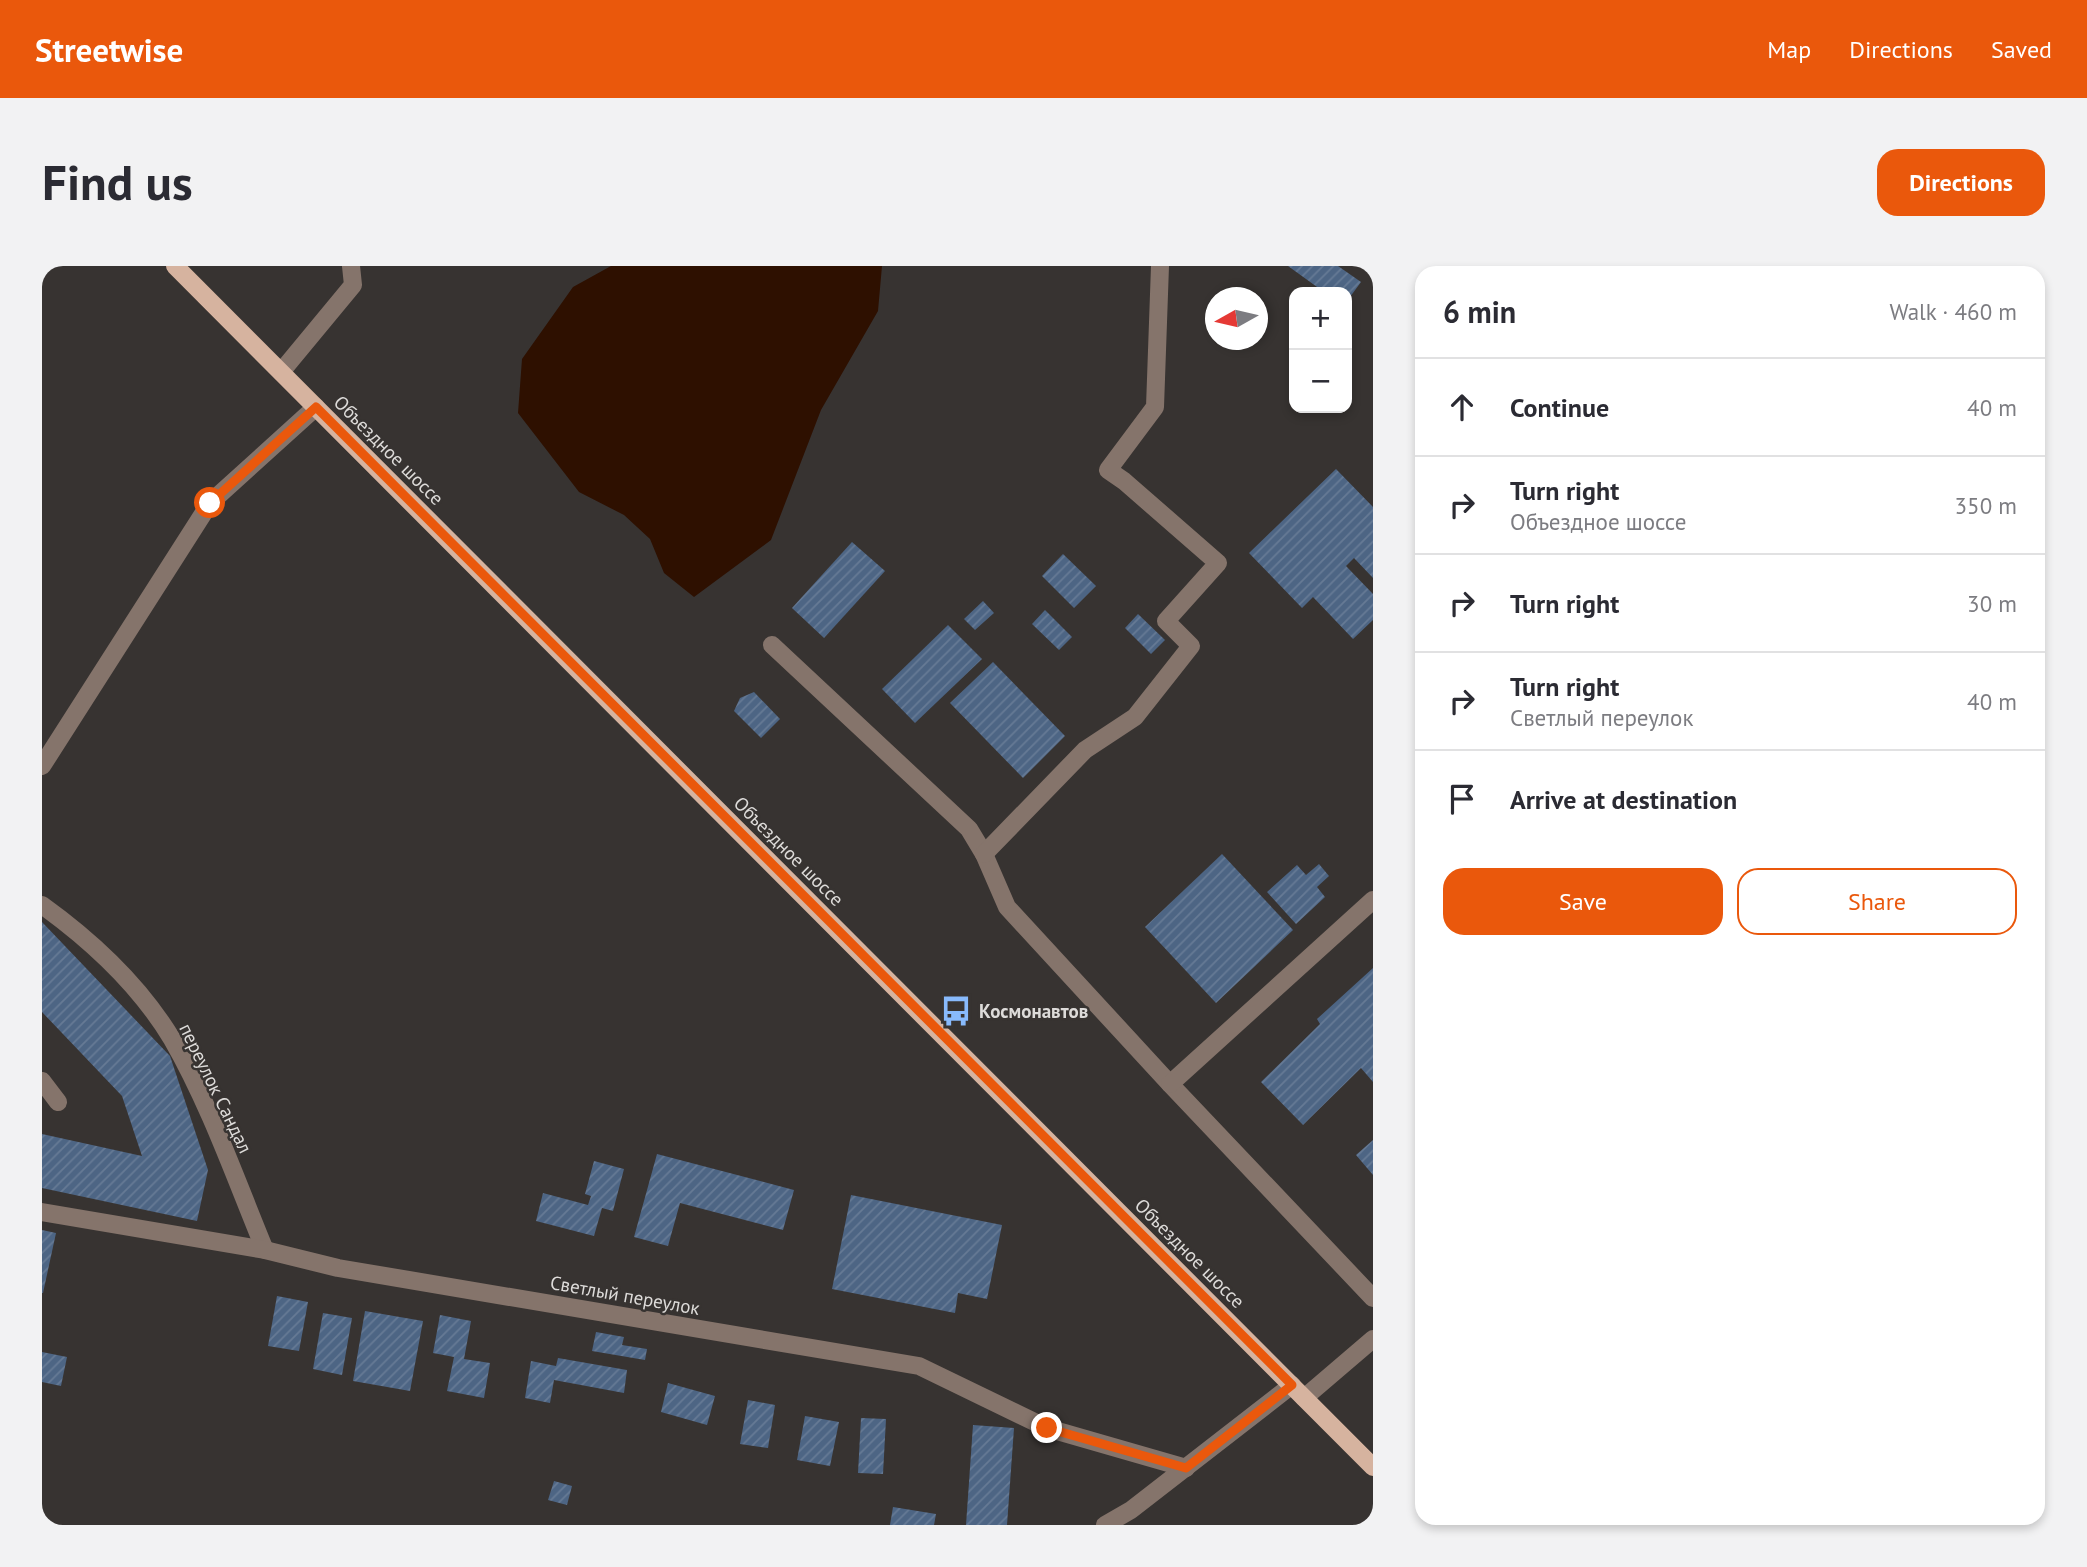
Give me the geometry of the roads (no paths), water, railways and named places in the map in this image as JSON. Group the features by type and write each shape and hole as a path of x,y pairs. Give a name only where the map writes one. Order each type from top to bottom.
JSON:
{"main road":[{"name":"Объездное шоссе","path":"175,266 1373,1467"}],"street":[{"path":"281,372 353,285 351,266"},
{"path":"984,854 1085,750 1135,717 1191,646 1166,621 1218,563 1108,470 1155,407 1160,266"},
{"path":"42,766 210,503 316,407"},
{"path":"772,645 969,829 984,854 1007,907 1373,1298"},
{"path":"1170,1084 1373,900"},
{"name":"переулок Сандал","path":"42,905 115,967 144,999 171,1039 203,1100 265,1250"},
{"path":"42,1081 58,1102"},
{"name":"Светлый переулок","path":"42,1212 265,1250 338,1268 919,1366 1047,1428 1186,1468"},
{"path":"1304,1398 1373,1339"},
{"path":"1105,1525 1131,1510 1292,1385"}],"place":[{"name":"Космонавтов","path":"956,1011"}]}
